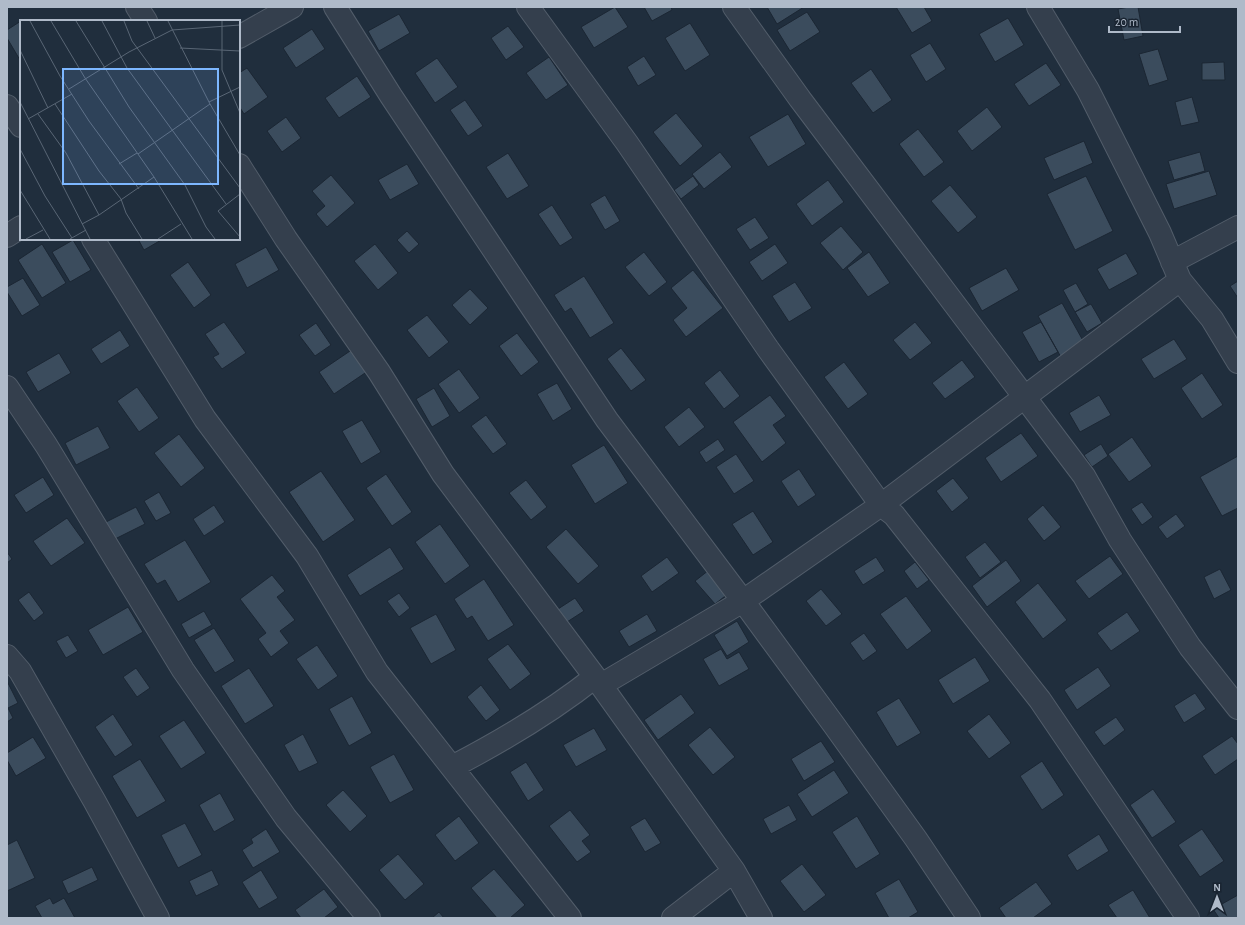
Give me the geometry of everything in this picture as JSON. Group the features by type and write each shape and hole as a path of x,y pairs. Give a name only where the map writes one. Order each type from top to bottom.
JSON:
{"street":[{"path":"137,7 145,20"},
{"path":"240,36 292,7"},
{"path":"335,7 391,96 607,420 744,601 916,839 969,918"},
{"path":"528,7 627,143 768,349 881,505 894,515 1040,700 1188,918"},
{"path":"734,7 800,99 1084,476 1120,540 1190,647 1238,708"},
{"path":"1038,7 1088,90 1176,271 1212,319 1238,362"},
{"path":"7,106 20,125"},
{"path":"240,167 286,239 379,372 443,474 598,681 734,871 761,918"},
{"path":"452,766 490,747 574,694 744,601 881,505 1023,397 1176,271 1238,227"},
{"path":"7,236 20,228"},
{"path":"94,240 205,419 307,556 377,672 570,918"},
{"path":"7,387 46,445 183,670 286,818 369,918"},
{"path":"7,656 24,678 95,802 158,918"},
{"path":"673,918 734,871"}],"building":[{"path":"615,7 628,27 594,48 581,27"},
{"path":"644,7 671,7 672,10 652,21"},
{"path":"767,7 804,7 777,24"},
{"path":"896,7 924,7 932,21 912,33"},
{"path":"1138,7 1143,36 1124,40 1118,9"},
{"path":"807,12 820,32 790,51 777,30"},
{"path":"399,14 410,33 379,51 368,31"},
{"path":"1008,18 1024,45 995,62 979,34"},
{"path":"20,22 20,60 7,38 7,30"},
{"path":"690,23 710,55 685,71 665,38"},
{"path":"508,26 524,47 506,60 491,38"},
{"path":"312,29 325,49 296,68 283,48"},
{"path":"930,43 946,69 926,82 910,55"},
{"path":"1158,49 1168,80 1149,86 1139,54"},
{"path":"644,56 656,75 638,86 627,67"},
{"path":"549,57 568,85 546,100 526,73"},
{"path":"437,58 458,87 435,103 415,73"},
{"path":"1224,62 1225,80 1202,80 1202,63"},
{"path":"1046,63 1061,85 1029,106 1014,84"},
{"path":"247,68 268,97 244,114 240,108 240,72"},
{"path":"871,69 892,100 873,113 851,83"},
{"path":"357,76 371,97 339,118 325,98"},
{"path":"1192,97 1199,122 1181,126 1175,102"},
{"path":"465,100 483,126 468,136 450,110"},
{"path":"987,107 1002,127 972,151 957,131"},
{"path":"676,113 703,146 680,166 653,132"},
{"path":"788,114 806,144 768,167 749,137"},
{"path":"286,117 301,138 282,152 267,131"},
{"path":"918,129 944,162 924,177 899,144"},
{"path":"1084,141 1093,163 1054,180 1044,158"},
{"path":"720,152 732,167 704,189 692,174"},
{"path":"1200,152 1205,171 1174,180 1168,161"},
{"path":"508,153 529,186 507,199 486,167"},
{"path":"407,164 419,184 390,200 378,180"},
{"path":"1209,171 1217,195 1174,209 1166,184"},
{"path":"331,175 355,203 327,227 316,214 325,206 312,191"},
{"path":"693,176 699,185 681,199 674,190"},
{"path":"1086,176 1113,231 1075,250 1047,194"},
{"path":"828,180 844,202 812,226 796,204"},
{"path":"950,185 977,217 958,233 931,201"},
{"path":"605,195 620,221 605,230 590,204"},
{"path":"552,205 573,238 560,246 538,214"},
{"path":"755,217 769,238 750,250 736,229"},
{"path":"841,226 863,252 843,270 820,243"},
{"path":"407,231 419,244 409,253 397,240"},
{"path":"73,240 91,270 70,282 52,252"},
{"path":"139,240 161,240 144,250"},
{"path":"42,244 66,283 42,298 18,260"},
{"path":"375,244 398,273 378,290 354,261"},
{"path":"775,244 788,263 762,281 749,262"},
{"path":"266,247 279,270 247,288 235,264"},
{"path":"644,252 667,282 649,296 625,267"},
{"path":"869,252 890,283 868,297 847,268"},
{"path":"1126,253 1138,274 1109,290 1097,269"},
{"path":"188,262 211,295 194,308 170,275"},
{"path":"1006,268 1019,290 982,311 969,288"},
{"path":"693,270 723,308 686,337 673,320 687,308 671,288"},
{"path":"584,276 614,323 590,338 571,308 565,312 554,295"},
{"path":"23,278 40,305 22,316 7,292 7,287"},
{"path":"1238,281 1238,298 1230,286"},
{"path":"795,282 812,308 789,322 772,296"},
{"path":"1076,283 1088,304 1075,312 1063,290"},
{"path":"470,289 488,308 470,325 452,305"},
{"path":"1062,303 1086,346 1062,359 1038,316"},
{"path":"1091,304 1102,323 1087,332 1075,312"},
{"path":"427,315 449,342 429,358 407,330"},
{"path":"224,322 246,353 222,369 213,357 219,354 205,334"},
{"path":"915,322 932,343 910,360 893,340"},
{"path":"1041,322 1058,352 1039,362 1022,332"},
{"path":"316,323 331,345 315,356 299,335"},
{"path":"120,330 130,346 101,364 91,349"},
{"path":"517,333 539,362 521,376 499,346"},
{"path":"1174,339 1187,359 1154,379 1141,359"},
{"path":"621,348 646,380 631,391 607,359"},
{"path":"353,349 368,371 334,394 319,372"},
{"path":"59,353 71,373 38,392 26,372"},
{"path":"962,360 975,377 945,399 932,383"},
{"path":"844,362 868,394 848,409 824,377"},
{"path":"459,369 480,398 459,413 438,384"},
{"path":"720,370 740,396 724,409 704,383"},
{"path":"1202,373 1223,405 1202,419 1181,388"},
{"path":"557,383 572,409 553,421 537,394"},
{"path":"137,387 159,418 139,432 117,401"},
{"path":"434,388 450,416 432,427 416,399"},
{"path":"770,395 786,416 773,425 786,443 762,462 733,422"},
{"path":"1099,395 1111,415 1080,432 1069,413"},
{"path":"689,407 705,427 679,447 664,427"},
{"path":"486,415 507,444 493,454 471,426"},
{"path":"362,420 381,452 361,464 342,431"},
{"path":"98,426 110,448 76,465 65,443"},
{"path":"1021,433 1038,456 1001,482 985,458"},
{"path":"179,434 205,468 181,487 154,453"},
{"path":"1132,437 1152,466 1129,482 1108,454"},
{"path":"718,439 725,450 706,463 699,452"},
{"path":"1101,444 1108,456 1092,467 1084,455"},
{"path":"604,445 628,483 595,504 571,465"},
{"path":"736,454 754,481 734,494 716,467"},
{"path":"1238,456 1238,508 1222,516 1200,477"},
{"path":"799,469 816,495 798,507 781,481"},
{"path":"321,471 355,520 323,542 289,492"},
{"path":"386,474 412,512 392,526 366,488"},
{"path":"43,477 54,495 26,513 14,495"},
{"path":"953,478 969,498 952,512 936,491"},
{"path":"526,480 547,507 531,520 509,493"},
{"path":"159,492 171,513 156,521 144,501"},
{"path":"1142,502 1153,517 1142,525 1131,509"},
{"path":"214,505 225,522 204,536 193,519"},
{"path":"1043,505 1061,527 1044,541 1027,519"},
{"path":"136,507 145,524 111,541 102,524"},
{"path":"753,511 773,542 753,555 732,524"},
{"path":"1176,514 1185,526 1167,539 1158,527"},
{"path":"67,518 85,543 51,566 33,541"},
{"path":"440,524 470,566 445,584 415,542"},
{"path":"566,529 599,566 578,584 546,547"},
{"path":"185,540 211,582 178,602 165,580 157,584 144,564"},
{"path":"985,542 1001,562 980,578 965,557"},
{"path":"390,547 404,569 360,596 347,575"},
{"path":"7,552 12,559 7,563"},
{"path":"1110,556 1123,574 1089,599 1075,581"},
{"path":"667,557 679,573 652,592 641,576"},
{"path":"876,557 885,571 863,585 854,571"},
{"path":"1006,560 1021,581 987,607 972,586"},
{"path":"915,562 929,580 917,589 904,571"},
{"path":"1220,569 1231,590 1214,599 1204,577"},
{"path":"709,570 729,593 715,604 695,581"},
{"path":"272,575 285,591 277,597 295,620 280,631 289,643 271,657 258,639 266,633 240,599"},
{"path":"484,579 514,625 488,641 472,616 467,619 454,599"},
{"path":"1038,583 1067,620 1043,639 1015,602"},
{"path":"821,589 842,614 826,626 806,601"},
{"path":"29,592 44,613 34,621 18,600"},
{"path":"399,593 410,608 399,617 387,601"},
{"path":"906,596 932,631 907,650 880,614"},
{"path":"575,598 584,611 567,622 558,609"},
{"path":"128,607 143,632 103,655 88,630"},
{"path":"204,611 212,625 189,638 181,624"},
{"path":"1127,612 1140,631 1111,651 1097,633"},
{"path":"436,614 456,650 431,664 410,628"},
{"path":"647,614 657,631 629,647 619,631"},
{"path":"737,621 749,642 727,656 714,635"},
{"path":"214,628 235,661 215,673 194,640"},
{"path":"864,633 877,651 863,661 850,643"},
{"path":"68,635 78,651 66,658 56,641"},
{"path":"508,644 531,674 510,690 487,659"},
{"path":"317,645 338,676 318,690 296,659"},
{"path":"721,649 727,659 739,652 749,669 719,686 703,659"},
{"path":"975,657 990,681 953,704 938,680"},
{"path":"1098,667 1111,686 1077,710 1064,690"},
{"path":"136,668 150,688 137,697 123,677"},
{"path":"249,668 274,706 245,724 221,686"},
{"path":"7,681 18,703 8,708 13,718 7,722"},
{"path":"481,685 500,710 486,721 467,697"},
{"path":"1195,693 1206,709 1184,723 1174,706"},
{"path":"681,694 695,713 658,740 644,720"},
{"path":"352,696 372,733 349,746 329,709"},
{"path":"899,698 921,733 897,747 876,712"},
{"path":"113,714 133,745 115,757 95,727"},
{"path":"989,714 1011,743 989,759 967,731"},
{"path":"1116,717 1125,730 1104,746 1094,732"},
{"path":"184,720 206,753 181,769 159,736"},
{"path":"710,727 735,757 713,775 688,745"},
{"path":"594,728 607,750 576,767 563,745"},
{"path":"303,734 318,763 299,772 284,745"},
{"path":"1232,736 1238,744 1238,759 1215,775 1202,756"},
{"path":"33,737 46,758 16,776 7,760 7,753"},
{"path":"821,741 835,762 804,781 791,759"},
{"path":"394,754 414,790 390,803 370,767"},
{"path":"140,759 166,801 137,818 112,776"},
{"path":"1042,761 1064,795 1042,810 1020,776"},
{"path":"526,762 544,790 528,801 510,772"},
{"path":"834,770 849,793 812,817 797,794"},
{"path":"1153,789 1176,822 1152,838 1130,805"},
{"path":"343,790 367,816 350,832 326,805"},
{"path":"220,793 235,820 214,832 199,805"},
{"path":"789,805 797,820 771,834 763,819"},
{"path":"570,810 590,835 582,841 591,852 577,862 549,826"},
{"path":"459,816 479,843 455,861 435,835"},
{"path":"857,816 880,854 856,869 832,832"},
{"path":"645,818 661,843 645,852 630,827"},
{"path":"185,823 202,855 178,868 161,835"},
{"path":"266,829 280,852 253,868 242,850 253,843 251,839"},
{"path":"1202,829 1224,861 1200,877 1178,845"},
{"path":"1099,834 1109,851 1077,871 1067,855"},
{"path":"17,840 35,878 7,891 7,845"},
{"path":"398,854 424,884 405,900 379,870"},
{"path":"802,864 826,895 804,912 780,881"},
{"path":"92,867 98,880 68,894 62,881"},
{"path":"494,869 525,905 510,918 497,918 471,888"},
{"path":"212,870 219,885 196,896 189,881"},
{"path":"261,870 278,898 259,909 242,882"},
{"path":"899,879 918,912 908,918 889,918 875,893"},
{"path":"1036,882 1052,904 1033,918 1006,918 999,908"},
{"path":"324,889 338,907 324,918 301,918 295,910"},
{"path":"1133,890 1150,918 1117,918 1108,905"},
{"path":"1238,895 1238,918 1219,918 1213,909"},
{"path":"50,898 53,904 64,898 75,918 42,918 35,906"},
{"path":"439,912 444,918 432,918"}]}
